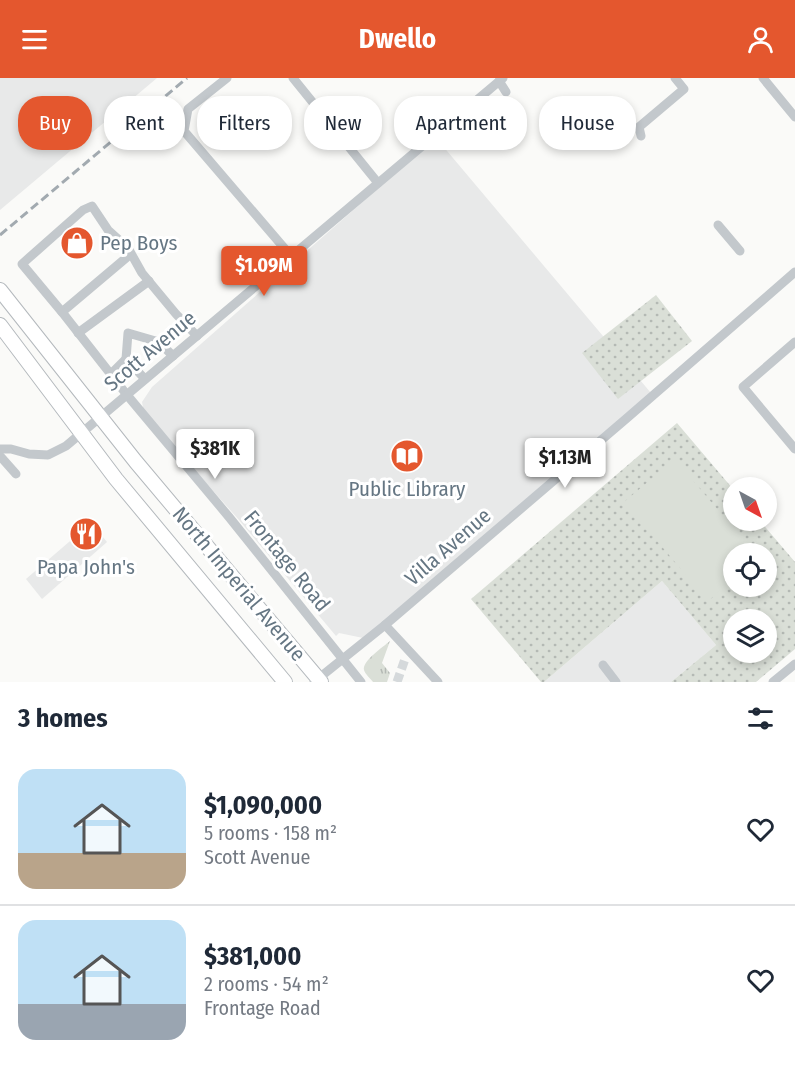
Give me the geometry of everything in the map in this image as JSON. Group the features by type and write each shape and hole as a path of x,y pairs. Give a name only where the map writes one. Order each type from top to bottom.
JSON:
{"highway":[{"name":"North Imperial Avenue","path":"0,290 136,462 318,681"},
{"name":"North Imperial Avenue","path":"0,325 116,478 285,682"}],"street":[{"path":"227,78 188,109 184,131 291,256"},
{"path":"293,78 378,183"},
{"path":"641,136 639,127 684,89 675,78"},
{"path":"763,78 795,117"},
{"path":"501,80 506,92"},
{"name":"Scott Avenue","path":"0,449 48,455 66,446 501,80"},
{"name":"Frontage Road","path":"128,248 108,230 92,206 83,210 22,264 361,682"},
{"path":"717,225 740,251"},
{"path":"128,248 142,273 197,336"},
{"path":"64,315 126,258 128,248"},
{"name":"Villa Avenue","path":"318,681 795,272"},
{"path":"78,333 149,281"},
{"path":"111,374 126,359 128,333 159,342 173,356"},
{"path":"795,342 743,387 795,449"},
{"path":"126,359 145,380"},
{"path":"0,456 16,474"},
{"path":"385,624 438,682"},
{"path":"405,659 409,650"},
{"path":"773,682 795,664"},
{"path":"603,665 616,682"}],"shaded area":[{"path":"0,78 157,78 136,96 104,96 104,123 92,133 92,96 18,96 18,150 71,150 0,210"},
{"path":"424,150 446,150 651,393 368,639 339,633 336,636 239,520 144,413 142,402 152,387"},
{"path":"91,523 107,542 42,599 26,579"},
{"path":"662,581 716,645 671,682 544,682"}],"green space":[{"path":"656,295 692,341 618,399 582,353"},
{"path":"677,423 723,477 723,531 769,531 795,562 795,649 756,682 671,682 716,645 662,581 544,682 541,682 471,599"},
{"path":"675,459 723,516 723,531 736,531 746,543 723,543 723,588 708,601 624,502"},
{"path":"390,641 382,663 390,673 387,682 373,682 365,672 364,666"}],"tunnel":[{"path":"397,682 405,659"}],"railway":[{"path":"0,235 187,78"}],"place":[{"name":"Pep Boys","path":"77,243"},
{"name":"Public Library","path":"407,456"},
{"name":"Papa John's","path":"86,534"}]}
